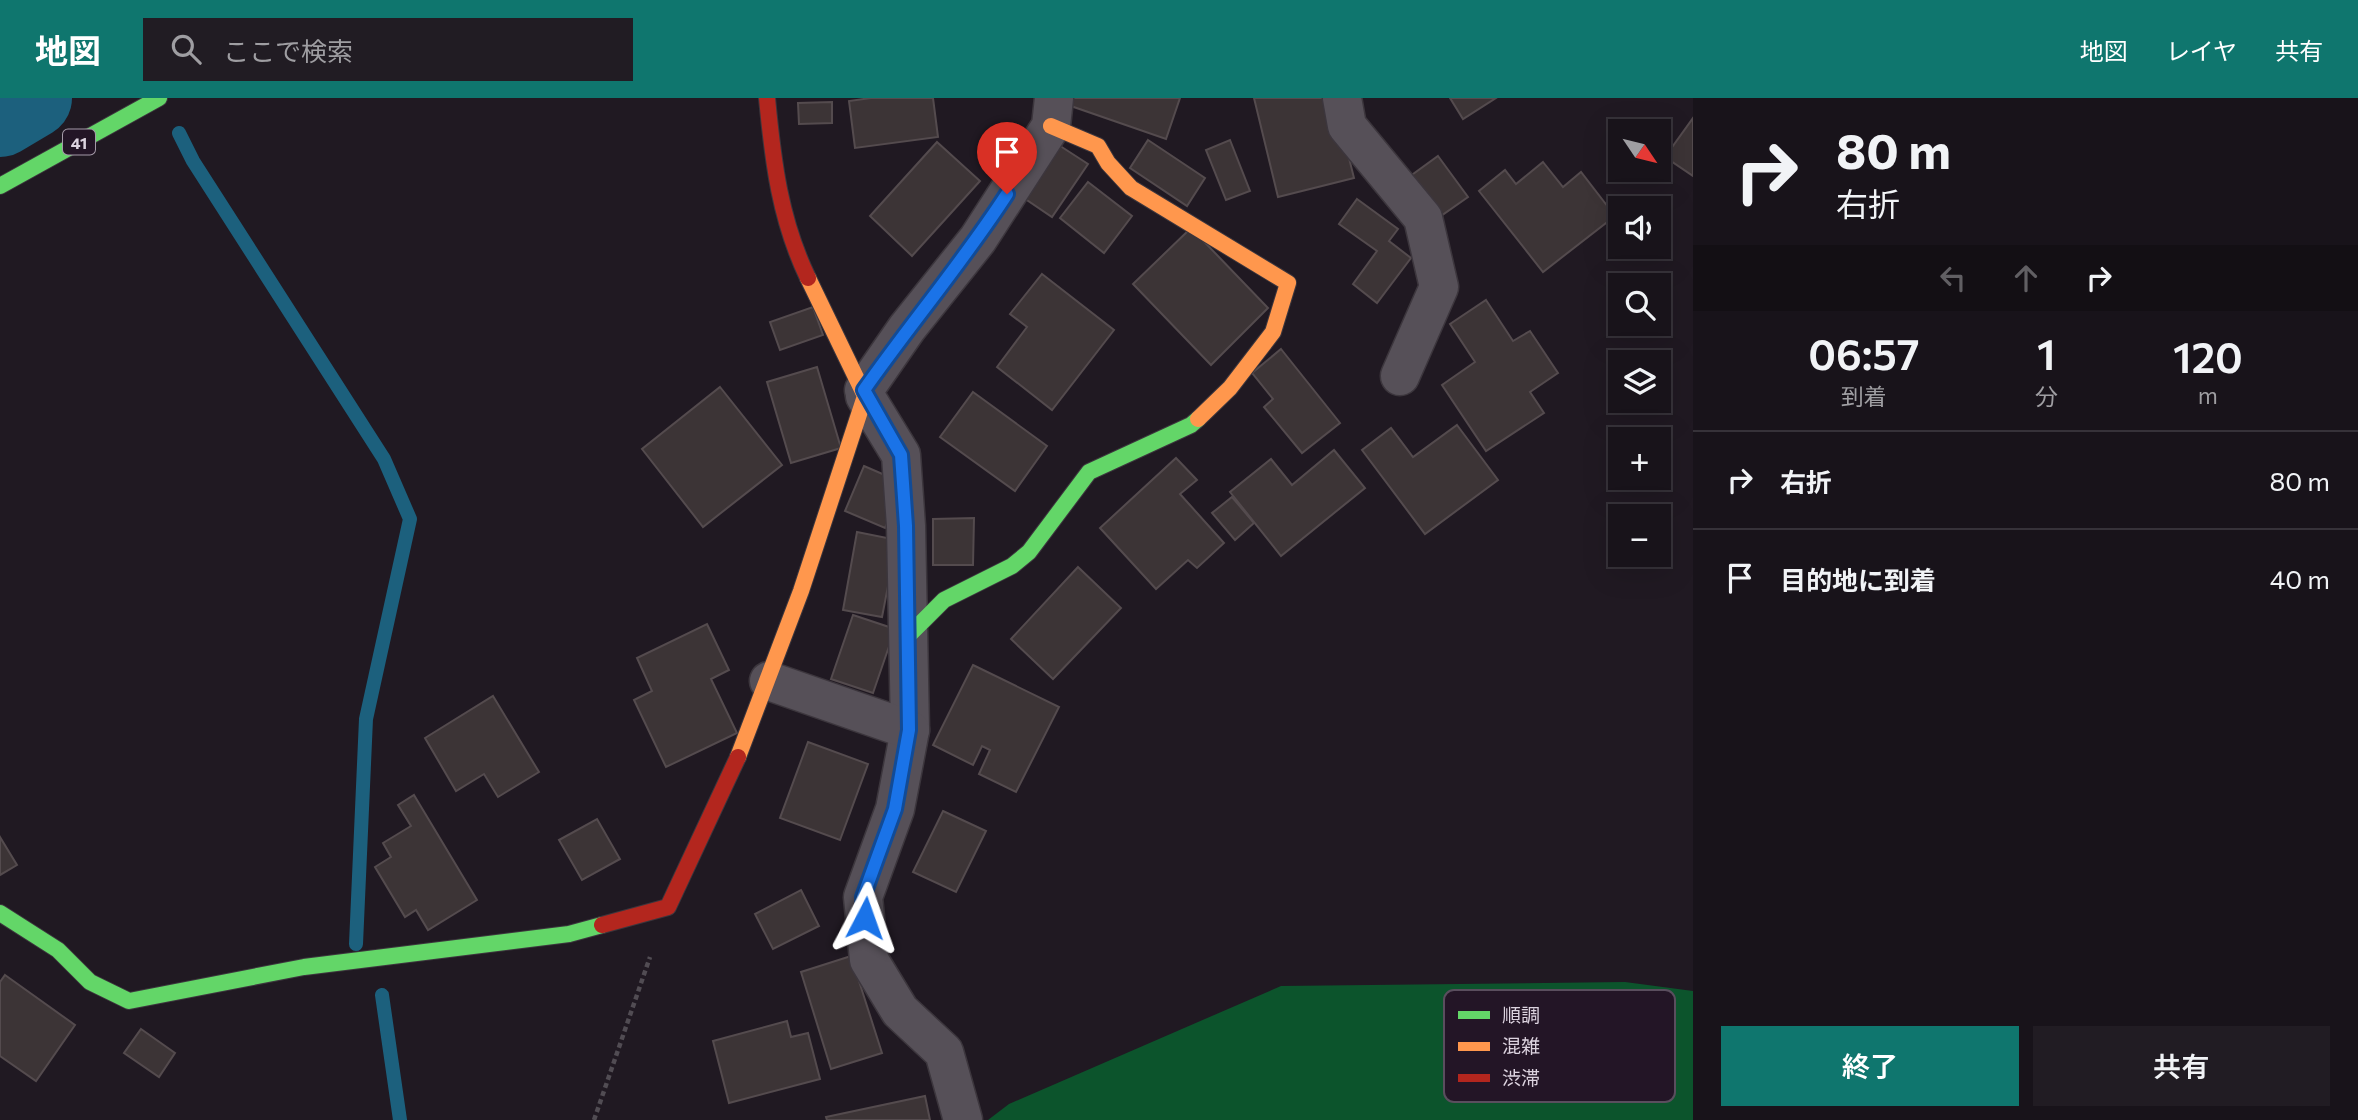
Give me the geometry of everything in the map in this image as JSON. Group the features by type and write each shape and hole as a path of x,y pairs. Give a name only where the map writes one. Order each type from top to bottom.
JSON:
{"street":[{"name":"41","path":"0,186 159,98"},
{"path":"766,98 772,156 790,240 864,393 901,455 906,526 909,730 895,809 863,897 869,960 900,1011 944,1052 963,1120"},
{"path":"1342,98 1347,126 1423,218 1439,287 1400,376"},
{"path":"0,913 58,950 90,982 129,1002 175,990 304,967 569,934 668,907 707,834 785,642 864,393 907,328 978,239 1053,112 1098,146 1110,169 1140,197 1205,230 1288,283 1273,332 1230,388 1191,425 1089,472 1029,552 1012,566 944,600 908,636"},
{"path":"769,681 909,730"}],"path":[{"path":"594,1120 668,907"}],"green space":[{"path":"1625,982 1693,991 1693,1120 988,1120 1009,1104 1281,986"}],"building":[{"path":"871,98 933,98 938,137 855,148 849,101"},
{"path":"1070,98 1180,98 1166,139 1068,105"},
{"path":"1254,98 1334,98 1354,178 1278,197"},
{"path":"1450,98 1496,98 1463,119"},
{"path":"832,102 832,123 799,124 798,103"},
{"path":"1693,118 1693,176 1671,161 1671,149"},
{"path":"1148,140 1205,178 1187,206 1130,168"},
{"path":"1230,140 1250,191 1226,200 1206,150"},
{"path":"937,142 980,181 912,256 870,216"},
{"path":"1054,142 1088,164 1052,217 1018,194"},
{"path":"1438,156 1468,197 1438,218 1409,177"},
{"path":"1543,162 1563,187 1581,172 1608,207 1608,221 1543,272 1479,191 1505,170 1516,184"},
{"path":"1088,182 1132,216 1104,253 1060,218"},
{"path":"1357,199 1398,229 1389,241 1411,258 1377,303 1353,284 1377,251 1339,224"},
{"path":"1191,228 1268,308 1211,365 1133,284"},
{"path":"1042,274 1114,330 1052,410 997,367 1027,327 1010,314"},
{"path":"1486,300 1513,341 1530,331 1558,373 1530,392 1544,413 1486,451 1442,385 1475,362 1450,324"},
{"path":"813,307 823,335 780,350 770,322"},
{"path":"1281,349 1340,423 1302,453 1264,407 1273,399 1252,373"},
{"path":"817,367 841,448 791,463 767,382"},
{"path":"720,387 782,465 703,527 642,449"},
{"path":"973,392 1047,446 1015,491 940,437"},
{"path":"1457,425 1498,480 1425,534 1362,450 1391,428 1413,457"},
{"path":"1334,450 1365,488 1281,556 1230,492 1271,459 1292,485"},
{"path":"1176,458 1197,480 1180,494 1224,543 1197,568 1188,560 1156,589 1100,528"},
{"path":"864,466 894,479 896,504 885,528 845,511"},
{"path":"1232,497 1254,523 1235,540 1212,513"},
{"path":"974,518 973,565 933,565 933,519"},
{"path":"857,532 897,540 882,617 843,610"},
{"path":"1078,567 1121,608 1053,679 1011,639"},
{"path":"853,615 895,629 873,693 831,679"},
{"path":"707,624 729,670 711,679 737,733 666,767 634,700 652,691 637,658"},
{"path":"973,665 1059,707 1016,792 979,774 990,750 982,746 973,765 933,745"},
{"path":"493,696 539,772 498,797 484,774 456,791 425,738"},
{"path":"808,742 868,764 840,840 780,818"},
{"path":"414,795 477,900 428,930 416,910 405,917 375,867 391,857 383,843 411,826 398,805"},
{"path":"943,811 986,831 956,892 913,872"},
{"path":"597,819 620,859 582,880 559,840"},
{"path":"0,837 17,865 0,875"},
{"path":"801,890 819,926 773,949 755,914"},
{"path":"851,956 882,1053 831,1069 801,972"},
{"path":"5,975 75,1025 36,1081 0,1056 0,982"},
{"path":"787,1021 791,1037 808,1033 820,1079 729,1103 713,1041"},
{"path":"141,1029 175,1053 159,1077 124,1053"},
{"path":"925,1096 930,1120 827,1120 826,1117"}],"waterway":[{"path":"0,117 32,98"},
{"path":"179,133 193,161 384,459 410,519 366,719 356,944"},
{"path":"382,995 400,1120"}],"traffic: fast":[{"path":"0,186 159,98"},
{"path":"908,636 944,600 1012,566 1029,552 1089,472 1191,425 1198,419"},
{"path":"0,913 58,950 90,982 129,1001 304,967 569,934 602,925"}],"traffic: slow":[{"path":"1051,126 1098,146 1108,163 1131,188 1288,283 1273,332 1230,388 1198,419"},
{"path":"738,757 801,591 865,396 808,278"}],"traffic: jam":[{"path":"767,98 784,212 808,278"},
{"path":"602,925 668,907 738,757"}],"route":[{"path":"865,918 863,897 895,809 909,730 906,526 901,455 864,390 907,328 978,239 1007,194"}]}
